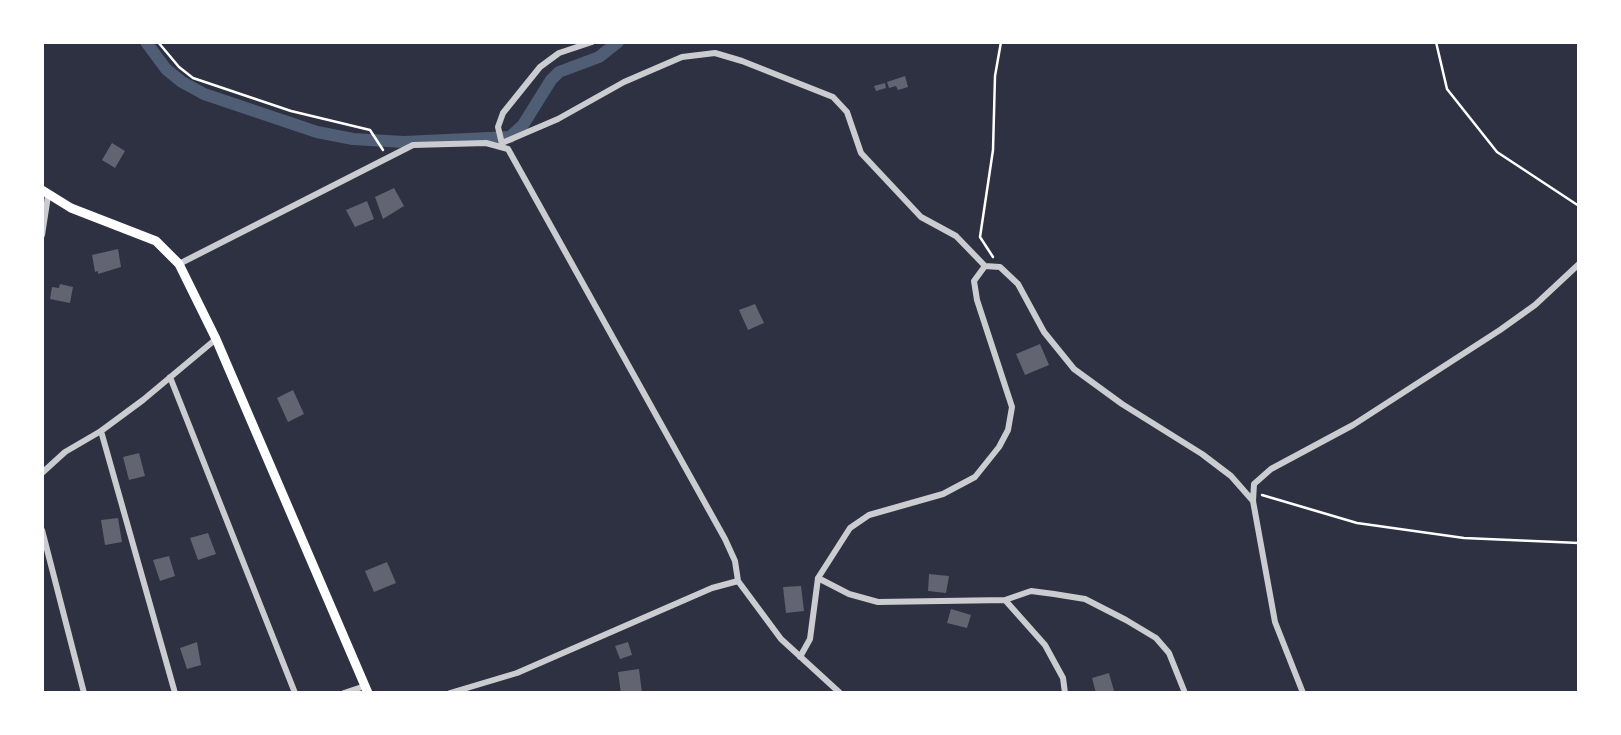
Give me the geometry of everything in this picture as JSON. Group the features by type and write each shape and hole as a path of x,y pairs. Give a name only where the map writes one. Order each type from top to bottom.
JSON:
{"main road":[{"path":"45,193 71,208 156,241 179,264 216,339 366,690"}],"street":[{"path":"592,42 559,53 540,67 503,113 498,127 501,142 521,167 725,539 735,561 738,581 780,639 840,693"},
{"path":"179,264 413,145 501,142 558,119 624,82 682,57 715,53 832,97 847,113 861,153 921,217 956,236 985,265 1000,267 1018,284 1044,332 1074,369 1122,404 1202,454 1231,476 1253,501"},
{"path":"42,235 45,193"},
{"path":"1303,693 1275,622 1253,501 1254,484 1271,469 1353,425 1500,330 1535,305 1579,264"},
{"path":"800,657 810,639 818,578 850,528 869,515 943,494 975,477 1004,439 1012,407 982,321 974,281 985,265"},
{"path":"42,473 65,452 101,431 216,339"},
{"path":"170,377 295,693"},
{"path":"101,431 175,693"},
{"path":"42,530 84,693"},
{"path":"818,578 849,594 878,602 1005,600 1031,591 1085,599 1156,638 1170,653 1185,693"},
{"path":"450,693 517,673 712,587 738,581"},
{"path":"1005,600 1045,645 1063,678 1066,693"},
{"path":"344,693 366,690"}],"path":[{"path":"158,42 179,68 193,78 291,111 370,130 382,147"},
{"path":"1000,267 980,237 993,150 995,75 1001,42"},
{"path":"1436,42 1447,89 1497,152 1579,206"},
{"path":"1252,492 1357,523 1464,538 1579,543"}],"building":[{"path":"905,76 908,87 898,90 896,86 889,88 887,82"},
{"path":"885,83 886,88 876,91 874,86"},
{"path":"112,143 125,151 115,168 102,160"},
{"path":"394,188 404,206 383,219 375,197"},
{"path":"367,201 374,219 355,227 346,210"},
{"path":"118,249 121,267 98,274 98,271 95,272 92,255"},
{"path":"60,284 73,287 70,303 50,299 52,287 59,288"},
{"path":"755,304 764,323 748,330 739,310"},
{"path":"1040,344 1049,365 1025,375 1016,354"},
{"path":"293,390 304,414 288,422 277,398"},
{"path":"139,453 145,476 129,480 123,457"},
{"path":"118,518 122,542 105,545 101,520"},
{"path":"208,533 216,554 198,560 190,538"},
{"path":"169,556 175,576 160,581 153,560"},
{"path":"387,562 396,583 374,592 365,571"},
{"path":"929,574 949,576 946,593 928,591"},
{"path":"801,586 804,611 786,613 783,587"},
{"path":"951,609 971,615 967,628 947,623"},
{"path":"197,642 201,665 187,669 180,648"},
{"path":"628,642 632,655 620,659 615,646"},
{"path":"639,669 642,693 621,693 618,672"},
{"path":"1109,673 1114,691 1096,693 1092,678"}],"waterway":[{"path":"146,42 166,69 204,94 317,132 353,139 404,142 510,137 523,125 551,80 559,72 599,57 618,42"}]}
